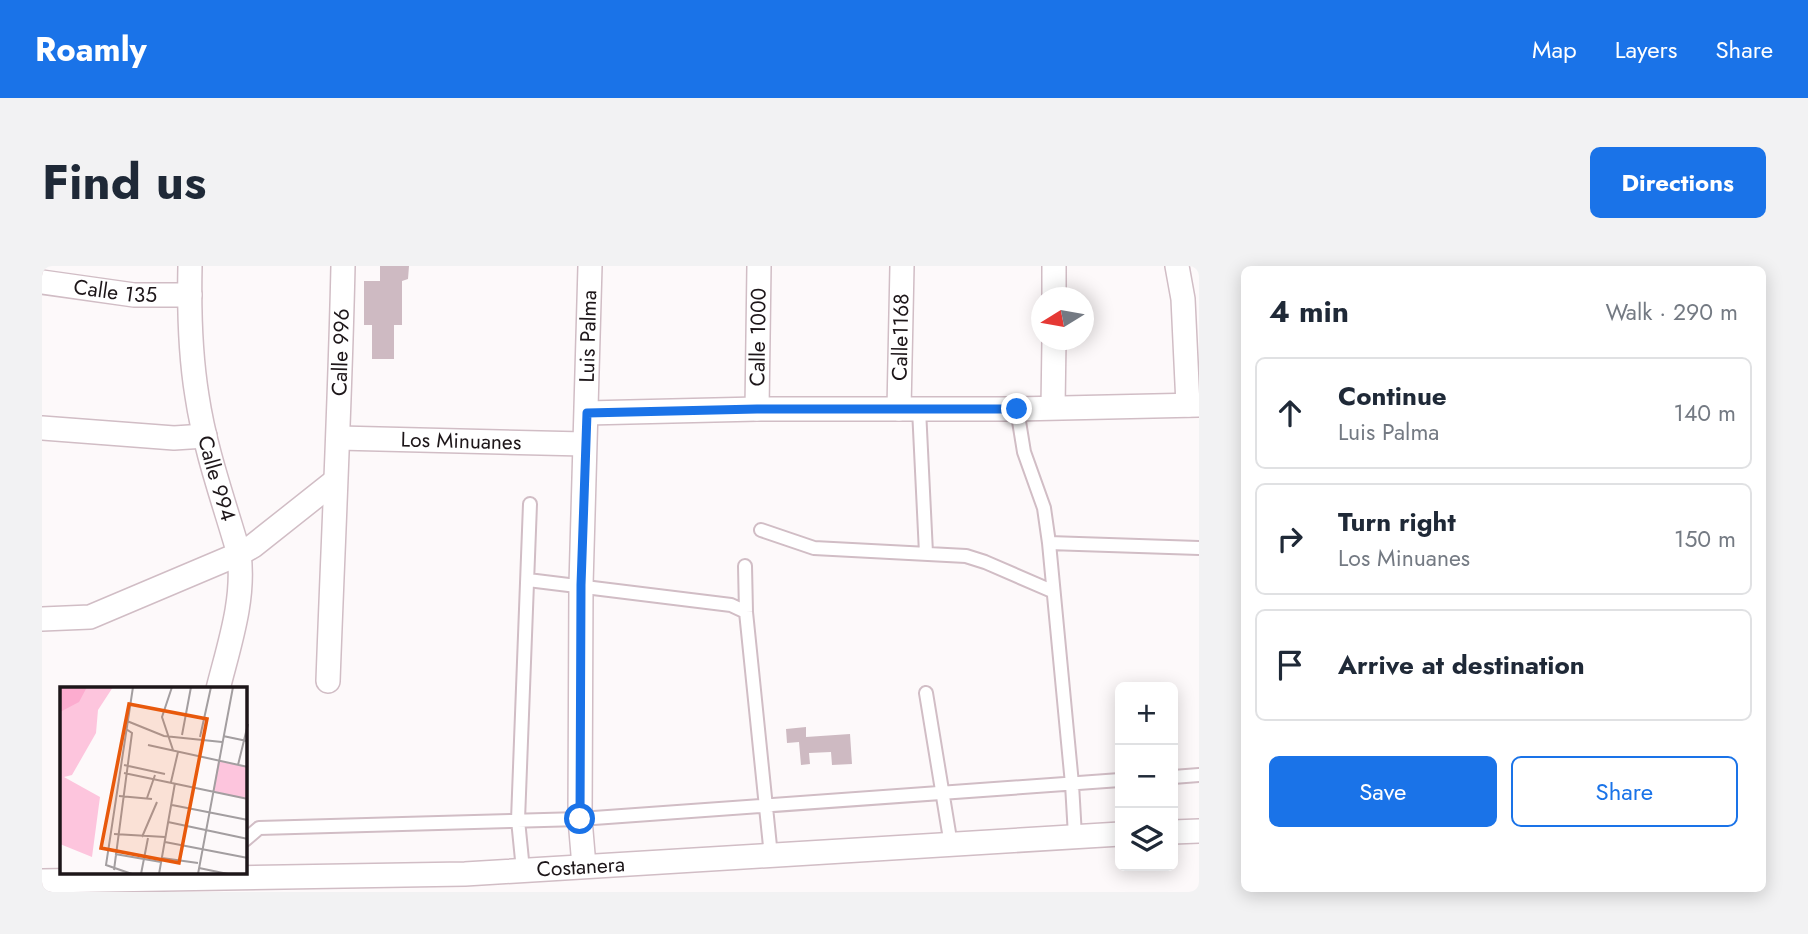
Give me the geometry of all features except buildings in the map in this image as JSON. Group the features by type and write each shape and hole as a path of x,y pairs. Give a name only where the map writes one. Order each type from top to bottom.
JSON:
{"street":[{"name":"Calle 994","path":"190,266 192,361 205,436 239,554 241,572 238,603 218,687"},
{"name":"Calle 996","path":"328,681 339,438 343,266"},
{"name":"Luis Palma","path":"584,866 580,819 581,585 590,266"},
{"name":"Calle 1000","path":"757,409 758,266"},
{"name":"Calle1168","path":"902,266 909,409"},
{"path":"1054,266 1054,287"},
{"path":"587,413 1193,405 1183,299 1177,266"},
{"name":"Calle 135","path":"42,282 134,295 190,295"},
{"path":"1053,407 1054,350"},
{"path":"42,428 174,438 205,436"},
{"name":"Los Minuanes","path":"339,438 584,444"},
{"path":"42,619 90,617 239,554 253,546 335,481"},
{"path":"1178,832 1199,831"},
{"name":"Costanera","path":"42,881 176,876 413,876 1115,834"}],"lane":[{"path":"909,409 926,553"},
{"path":"1017,409 1024,452 1040,492 1049,543 1075,836"},
{"path":"523,870 519,820 530,504"},
{"path":"761,530 814,548 966,556 1052,591"},
{"path":"1049,543 1199,548"},
{"path":"745,566 746,612 771,856"},
{"path":"528,580 731,605 746,612"},
{"path":"926,693 951,845"},
{"path":"1178,777 1199,775"},
{"path":"247,838 259,828 580,819 1115,780"}],"route":[{"path":"580,819 581,585 587,413 757,409 1017,409"}]}
